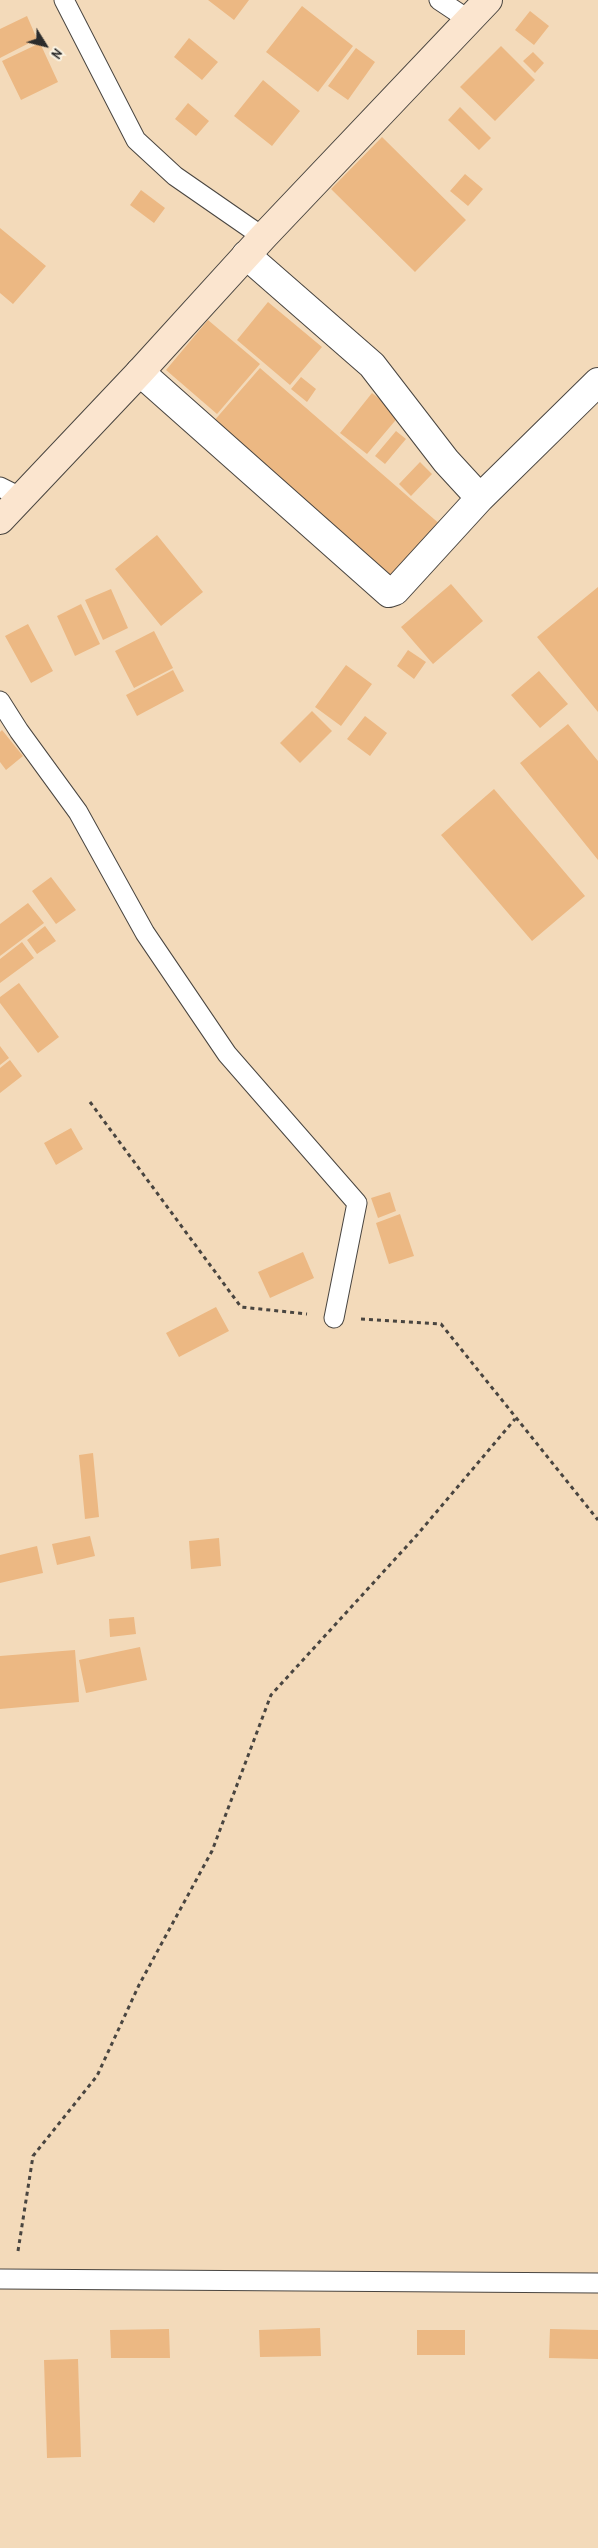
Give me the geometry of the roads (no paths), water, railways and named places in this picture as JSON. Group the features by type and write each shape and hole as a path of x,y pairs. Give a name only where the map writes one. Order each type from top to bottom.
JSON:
{"street":[{"path":"0,520 10,492 140,372 254,246 488,0"},
{"path":"254,246 372,365 446,461 480,498"},
{"path":"140,372 388,592 395,591 480,498 598,382"}],"lane":[{"path":"64,0 136,140 254,246"},
{"path":"439,0 469,20"},
{"path":"0,701 19,731 78,812 144,933 227,1054 357,1202 334,1318"},
{"path":"7,2280 598,2283"}]}
